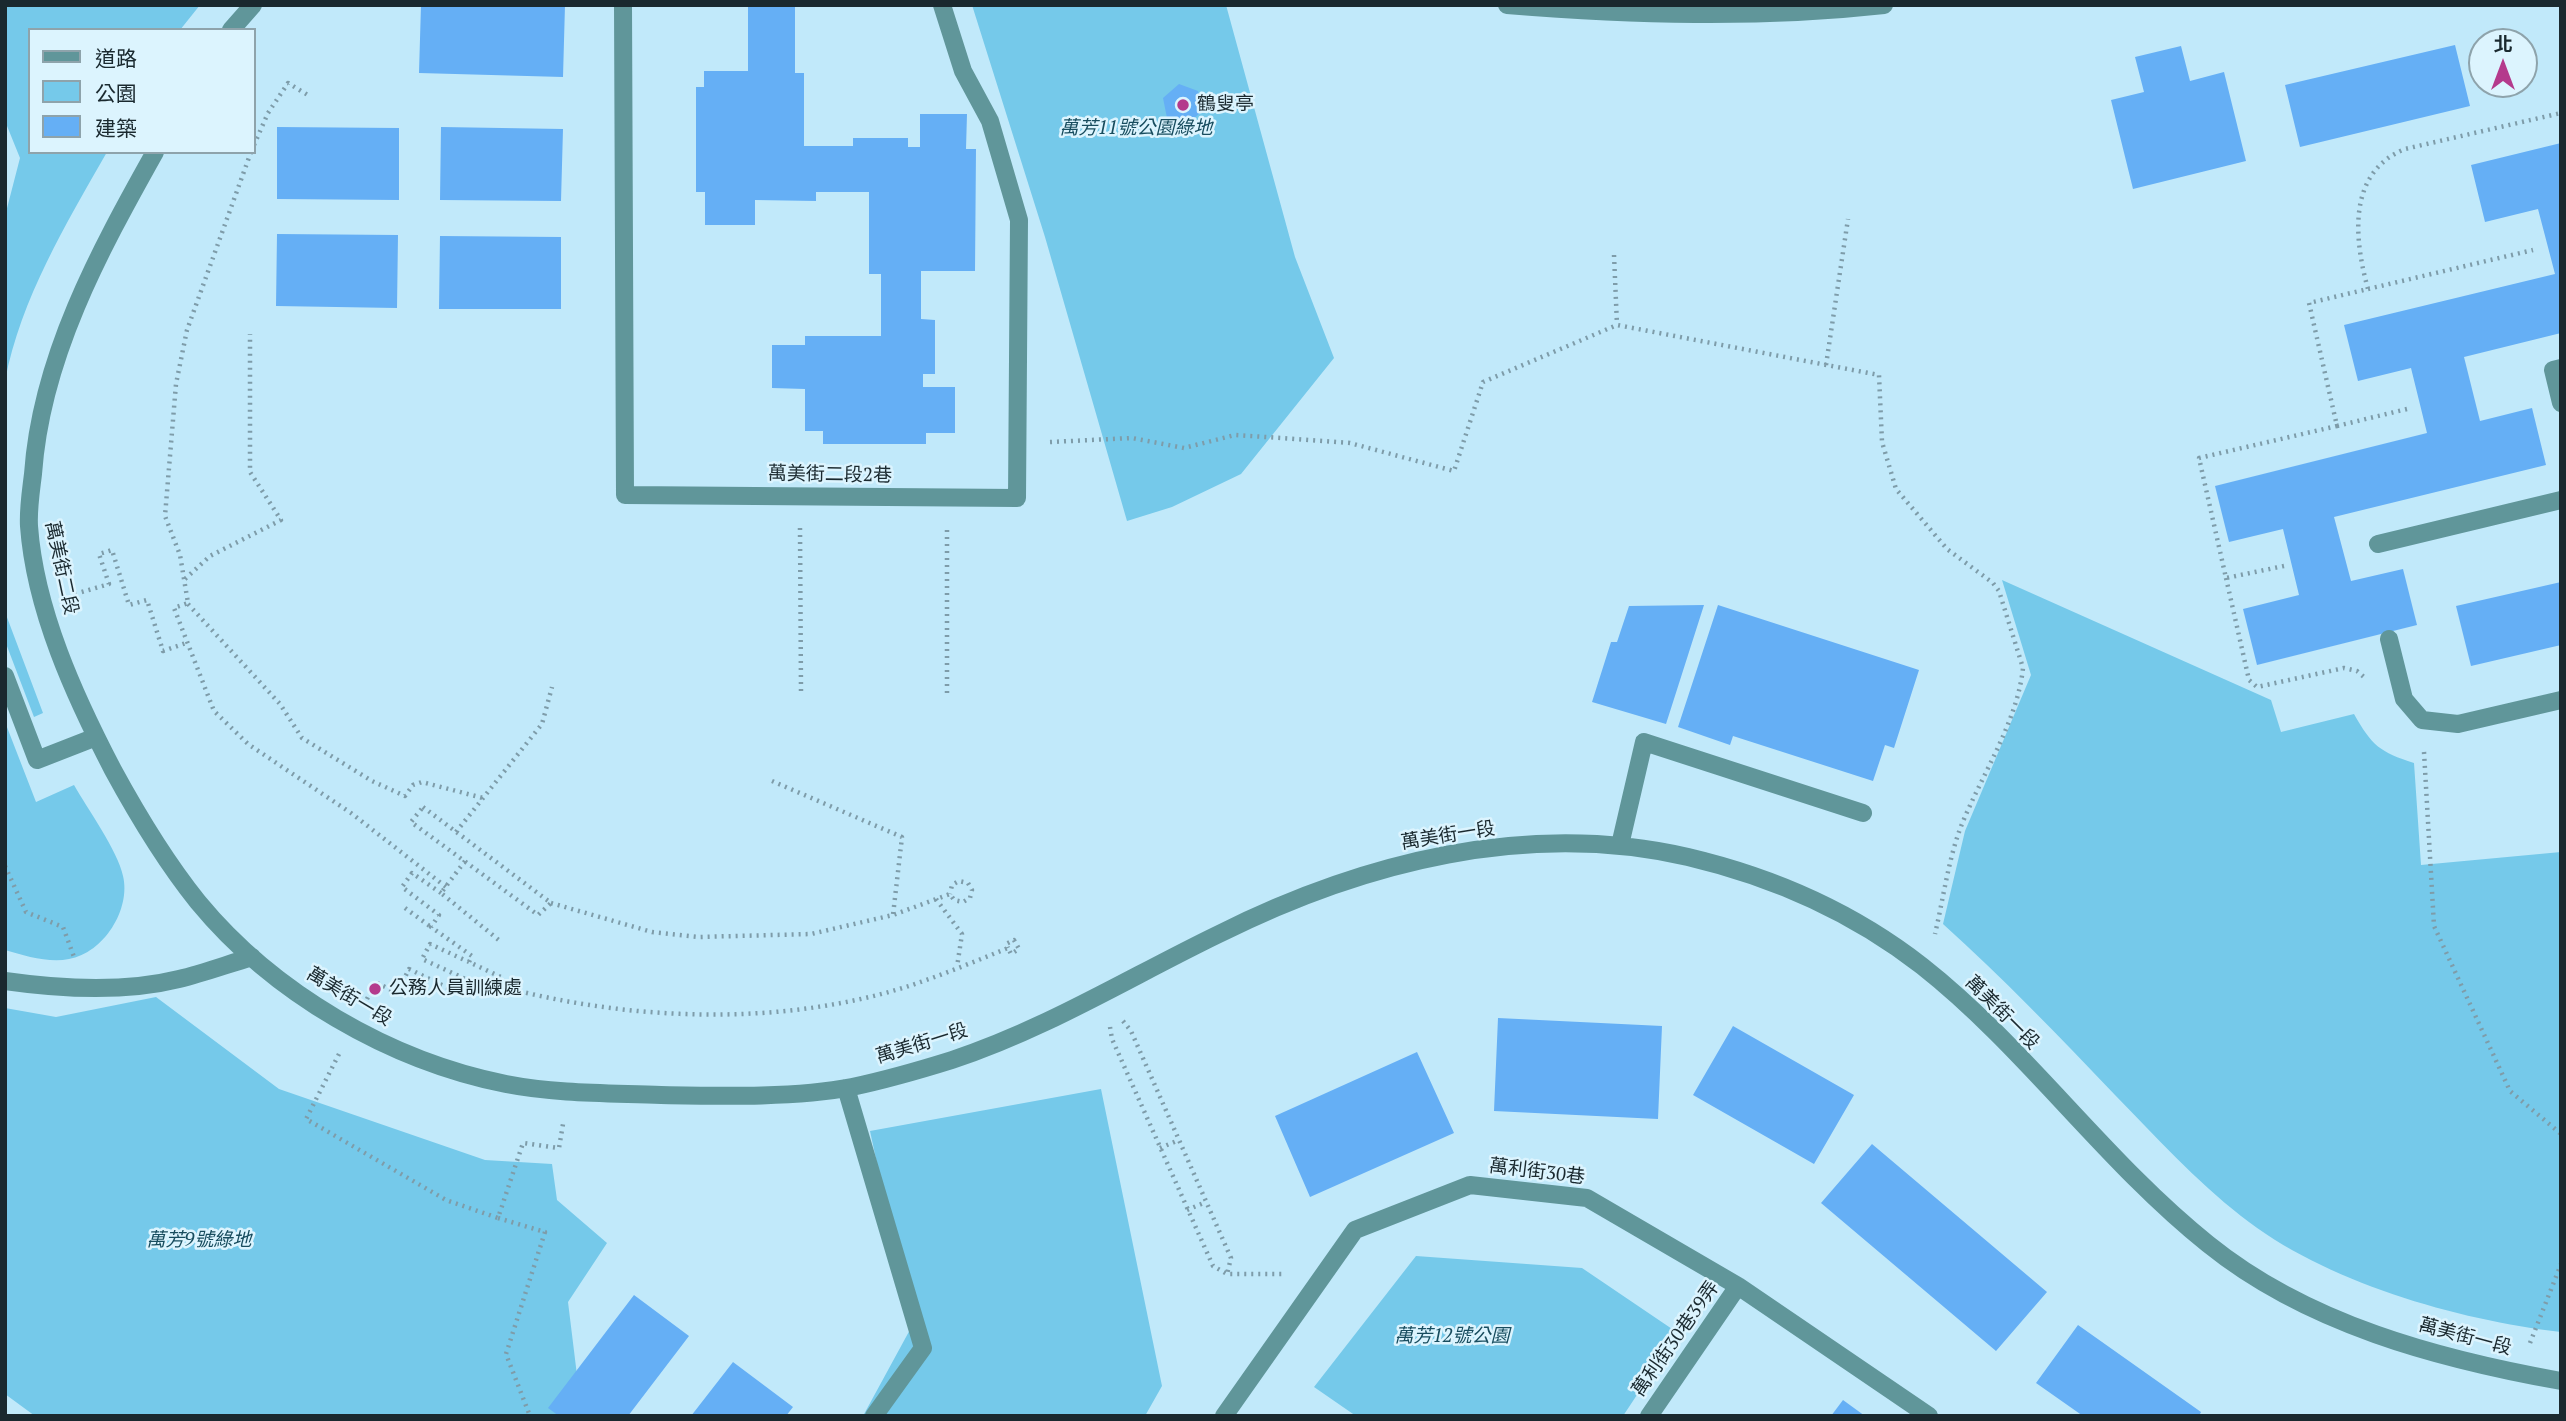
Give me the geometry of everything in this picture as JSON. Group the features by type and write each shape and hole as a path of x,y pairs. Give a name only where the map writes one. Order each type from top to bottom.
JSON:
{"street":[{"path":"233,28 253,5"},
{"name":"萬美街二段2巷","path":"623,5 625,495 1017,498 1018,220 990,121 963,71 942,5"},
{"path":"1507,5 1613,13 1742,14 1884,5"},
{"name":"萬美街二段","path":"154,154 109,235 72,316 48,387 34,448 29,524 44,603 96,737 156,846 201,906 252,957"},
{"path":"2561,368 2553,370 2561,403"},
{"path":"2378,544 2561,500"},
{"path":"2389,639 2404,699 2422,720 2458,724 2561,700"},
{"path":"5,676 37,760 96,737"},
{"path":"1620,845 1644,742 1863,813"},
{"name":"萬美街一段","path":"252,957 302,996 353,1027 443,1068 506,1084 568,1092 692,1095 846,1088 952,1060 1030,1030 1260,914 1359,875 1424,858 1553,844 1620,845 1688,857 1768,881 1816,901 1870,929 1926,969 1976,1014 2149,1193 2213,1249 2280,1293 2364,1329 2453,1358 2561,1381"},
{"path":"5,981 53,988 176,980 252,957"},
{"path":"846,1088 923,1348 874,1416"},
{"name":"萬利街30巷","path":"1224,1416 1354,1230 1470,1185 1587,1198 1738,1286 1929,1416"},
{"name":"萬利街30巷39弄","path":"1649,1416 1738,1286"}],"path":[{"path":"256,140 268,113 288,83 311,97"},
{"path":"2368,289 2359,257 2359,202 2375,169 2389,155 2561,113"},
{"path":"250,154 187,330 176,384 165,516 180,555 188,603 280,704 302,738 372,781 405,796 413,785 422,782 483,798"},
{"path":"1826,365 1848,219"},
{"path":"2337,426 2309,303 2533,250"},
{"path":"1614,255 1617,325"},
{"path":"1017,442 1132,438 1184,448 1235,435 1350,443 1454,471 1483,382 1617,325 1878,375 1882,442 1896,489 1947,549 1993,583 1999,591 2023,668 2022,681 2006,724 1960,831 1926,969"},
{"path":"185,579 210,556 281,520 250,472 250,334"},
{"path":"2404,699 2374,706 2367,679 2357,671 2344,668 2257,687 2249,680 2199,458 2407,409"},
{"path":"800,496 801,691"},
{"path":"947,498 947,692"},
{"path":"44,603 109,584 99,554 112,550 129,605 147,600 163,651 186,643"},
{"path":"2226,578 2284,566"},
{"path":"188,603 174,608 214,711 248,744 351,813 446,887"},
{"path":"456,832 542,723 552,687"},
{"path":"2422,720 2434,926 2510,1091 2561,1134"},
{"path":"772,781 902,837 892,915"},
{"path":"551,903 538,915 411,822 423,807 551,903 652,932 698,937 811,934 892,915 950,894"},
{"path":"442,893 465,861"},
{"path":"5,866 26,912 63,927 85,987"},
{"path":"431,927 439,915 402,887 412,873 442,893 500,941"},
{"path":"959,881 968,883 972,890 970,898 963,902 954,900 950,894 952,885 959,881"},
{"path":"936,899 962,934 957,968"},
{"path":"405,908 472,956 469,962"},
{"path":"430,944 469,962 503,978 496,993 422,959 430,944"},
{"path":"499,986 548,999 641,1011 746,1013 859,998 908,986 1008,948"},
{"path":"457,976 450,989 409,969 397,993 375,982 306,1119 446,1199 545,1232 506,1354 530,1416"},
{"path":"1103,995 1131,1031 1231,1258 1227,1274"},
{"path":"1103,995 1112,1039 1213,1266 1227,1274 1323,1274"},
{"path":"498,1218 523,1143 559,1148 568,1092"},
{"path":"1160,1148 1179,1140"},
{"path":"1187,1210 1206,1202"},
{"path":"2518,1373 2561,1264"}],"green space":[{"path":"5,5 200,5 182,28 28,28 28,154 106,154 33,291 12,350 5,381 5,216 20,158 5,121"},
{"name":"萬芳11號公園綠地","path":"972,5 1226,5 1295,257 1334,358 1241,474 1172,507 1127,521 1045,237"},
{"path":"2002,580 2271,700 2281,732 2354,714 2366,734 2378,746 2414,763 2421,865 2561,852 2561,1332 2479,1318 2393,1294 2351,1279 2274,1239 2241,1216 2192,1173 2031,1008 1943,924 1965,831 2031,675"},
{"path":"5,612 43,713 34,717 5,641"},
{"path":"5,722 36,802 74,785 109,842 123,876 123,902 112,928 93,948 69,959 29,957 5,950"},
{"name":"萬芳9號綠地","path":"156,997 279,1089 485,1160 552,1164 557,1200 607,1243 568,1302 582,1416 35,1416 5,1394 5,1008 56,1017"},
{"path":"1101,1089 1162,1386 1145,1416 863,1416 912,1326 870,1131"},
{"name":"萬芳12號公園","path":"1416,1256 1582,1268 1678,1333 1623,1416 1356,1416 1314,1387"}],"building":[{"path":"421,5 565,5 563,77 419,73"},
{"path":"748,5 795,5 795,73 804,73 804,146 853,146 853,138 908,138 908,147 920,147 920,114 967,114 966,149 976,149 975,271 921,271 921,319 935,320 935,374 923,374 923,387 955,387 955,433 926,433 926,444 823,444 823,431 805,431 805,389 772,388 772,345 805,345 805,336 881,336 881,274 869,274 869,192 816,192 816,201 755,200 755,225 705,225 705,192 696,192 696,87 704,87 704,71 748,71"},
{"path":"2455,45 2470,106 2300,147 2285,85"},
{"path":"2181,46 2190,81 2224,72 2246,161 2133,189 2111,100 2144,92 2135,57"},
{"name":"鶴叟亭","path":"1179,84 1198,91 1202,111 1187,125 1167,118 1163,98"},
{"path":"277,127 399,128 399,200 277,199"},
{"path":"441,127 563,129 561,201 440,200"},
{"path":"2561,143 2561,333 2464,357 2480,421 2532,408 2546,465 2334,517 2351,581 2403,569 2417,625 2257,665 2243,609 2299,595 2283,529 2229,542 2215,486 2427,433 2411,368 2358,381 2344,325 2555,274 2538,209 2485,222 2471,165"},
{"path":"277,234 398,235 397,308 276,306"},
{"path":"440,236 561,237 561,309 439,309"},
{"path":"2561,582 2561,645 2471,666 2456,606"},
{"path":"1704,605 1666,724 1592,702 1611,642 1617,642 1629,606"},
{"path":"1718,605 1919,670 1894,748 1885,745 1873,781 1733,736 1730,745 1678,727"},
{"path":"1498,1018 1662,1026 1658,1119 1494,1111"},
{"path":"1733,1026 1854,1095 1814,1164 1693,1095"},
{"path":"1417,1052 1454,1133 1310,1197 1275,1116"},
{"path":"1872,1144 2047,1292 1996,1351 1821,1203"},
{"path":"634,1295 689,1336 628,1416 559,1416 548,1408"},
{"path":"2078,1325 2201,1412 2199,1416 2083,1416 2036,1383"},
{"path":"733,1362 793,1407 786,1416 691,1416"},
{"path":"1843,1400 1865,1416 1831,1416"}],"place":[{"name":"鶴叟亭","path":"1183,105"},
{"name":"公務人員訓練處","path":"375,989"}]}
